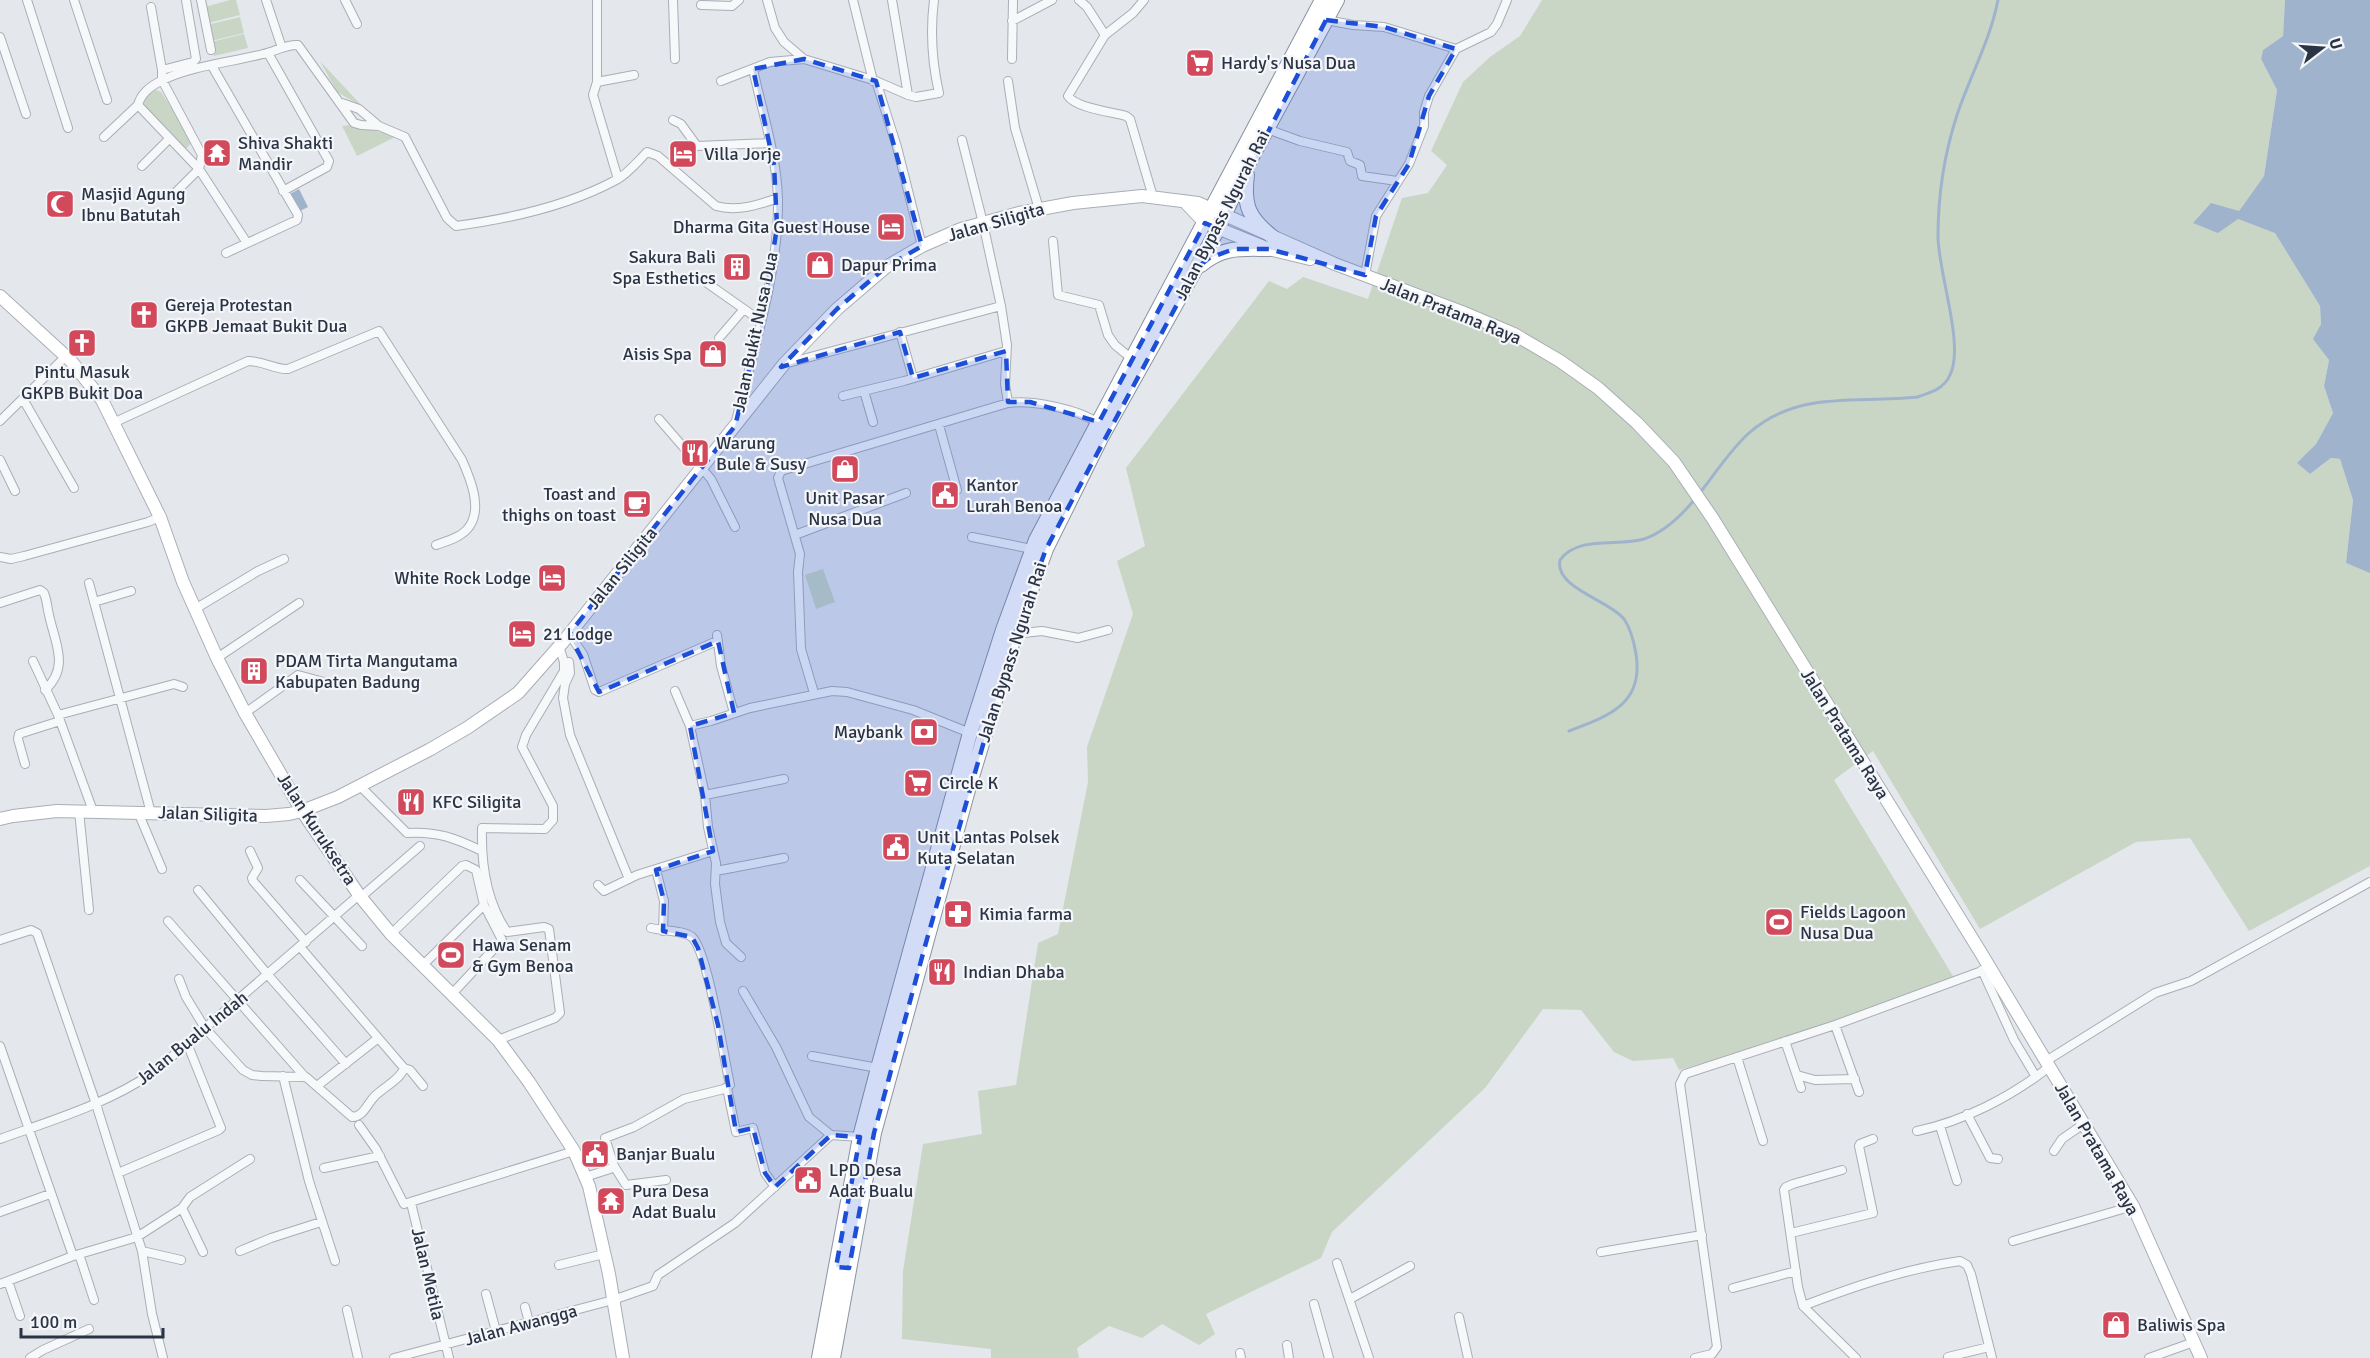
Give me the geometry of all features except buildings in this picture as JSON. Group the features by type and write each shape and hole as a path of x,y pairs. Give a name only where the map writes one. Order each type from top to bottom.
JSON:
{"highway":[{"name":"Jalan Bypass Ngurah Rai","path":"819,1358 874,1133 968,790 1015,634 1046,549 1102,436 1218,229 1218,212 1322,0"},
{"name":"Jalan Bypass Ngurah Rai","path":"833,1358 842,1267 860,1137 970,733 1032,549 1205,223 1218,212 1248,164 1337,0"},
{"path":"1196,269 1217,253 1272,244 1249,212 1244,195 1248,164"}],"main road":[{"name":"Jalan Siligita","path":"0,819 33,813 79,811 266,816 302,811 360,786 429,750 518,693 563,641 784,364 837,309 886,267 922,246 961,229 1039,209 1103,198 1153,197 1198,203 1218,212"},
{"path":"1184,201 1205,223"},
{"name":"Jalan Pratama Raya","path":"1218,212 1272,244"},
{"name":"Jalan Pratama Raya","path":"1205,223 1218,229 1335,264 1514,334 1560,361 1598,388 1637,423 1674,462 1713,519 1846,734 1986,969 2133,1206 2201,1358"},
{"name":"Jalan Kuruksetra","path":"0,296 66,356 97,392 160,517 195,609 217,658 245,713 302,811 360,896 391,934 498,1040 574,1151 589,1186 614,1300 623,1358"}],"street":[{"path":"27,0 68,128"},
{"path":"74,0 107,100"},
{"path":"162,70 195,61 186,0"},
{"path":"201,0 211,50"},
{"path":"266,0 282,48"},
{"path":"345,0 357,24"},
{"path":"597,0 597,82 593,92 618,179"},
{"path":"673,0 675,59"},
{"path":"701,5 723,3 736,5 739,0"},
{"path":"767,0 776,28 784,42 804,59"},
{"path":"854,0 874,81 897,147 922,246"},
{"path":"892,0 908,95"},
{"path":"722,81 770,62 804,59 874,81 908,95 916,97 939,93 933,66 934,0"},
{"path":"1012,59 1013,0"},
{"path":"1012,21 1052,0"},
{"path":"1079,0 1105,35"},
{"path":"1144,0 1133,13 1105,35 1068,96 1070,100 1130,119 1153,197"},
{"path":"1365,275 1376,216 1409,164 1420,136 1429,96 1456,49 1491,32 1507,0"},
{"path":"151,7 162,80 202,155 199,169 175,193"},
{"path":"1326,20 1384,27 1456,49"},
{"path":"0,37 26,114"},
{"path":"104,137 138,105 143,94 162,80 268,53 292,44 298,45 342,103 354,123 379,126 405,137 447,218 456,226 499,220 561,203 618,179 647,152 658,156 716,206 727,209 756,205 778,198"},
{"path":"268,53 329,161 327,167 283,191"},
{"path":"212,66 298,218 226,253"},
{"name":"Jalan Bukit Nusa Dua","path":"735,426 761,321 777,227 778,198 753,69"},
{"path":"597,82 634,75"},
{"path":"1008,81 1015,128 1039,209"},
{"path":"342,103 359,109 379,126"},
{"path":"138,105 199,169 247,243"},
{"path":"673,120 681,124 696,146 769,143"},
{"path":"1267,129 1300,141 1347,152 1350,161 1360,165 1362,176 1397,181"},
{"path":"142,166 169,139"},
{"path":"962,140 1001,306 1008,403"},
{"path":"1053,241 1058,295 1099,305 1108,335 1132,359"},
{"path":"707,283 761,321"},
{"path":"784,364 1001,306"},
{"path":"719,338 744,309"},
{"path":"113,423 248,361 261,361 282,370 288,369 379,331 462,460 471,481 474,505 470,526 458,536 436,545"},
{"path":"900,333 913,378"},
{"path":"843,396 1006,351"},
{"path":"0,421 66,356"},
{"path":"864,391 873,422"},
{"path":"23,399 74,488"},
{"path":"814,693 801,649 798,572 800,554 778,478 781,471 1008,403 1030,402 1087,416 1098,423"},
{"path":"659,419 711,479 735,527"},
{"path":"939,425 957,490"},
{"path":"0,460 15,491"},
{"path":"795,535 906,493"},
{"path":"0,557 11,559 24,556 160,517"},
{"path":"972,537 1032,549"},
{"path":"195,609 258,571 284,559"},
{"path":"89,583 122,699 145,813 162,869"},
{"path":"0,603 40,591 44,593 57,643 59,664 57,675 45,690"},
{"path":"94,602 131,591"},
{"path":"217,658 299,603"},
{"path":"1015,634 1042,630 1078,638 1108,630"},
{"path":"563,641 584,654 595,690 598,692 717,638 721,666 734,713"},
{"path":"498,1040 555,1018 560,1013 550,931 544,927 507,932 495,912 490,896 482,851 482,828 545,829 553,820 553,806 522,747 526,735 564,671 563,641"},
{"path":"563,641 570,663 570,673 565,684 563,698 570,735 629,879"},
{"path":"33,661 59,718 93,811"},
{"path":"245,713 298,675 324,682"},
{"path":"25,764 18,739 19,734 59,718 174,684 183,687"},
{"path":"675,691 690,726 705,795 716,871 715,884 720,922 726,943 741,957"},
{"path":"690,726 814,693 832,691 847,692 913,710 970,733"},
{"path":"705,795 784,779"},
{"path":"360,786 407,833 422,832 449,836 482,851"},
{"path":"79,811 89,910"},
{"name":"Jalan Bualu Indah","path":"0,1139 96,1104 129,1089 154,1072 420,846"},
{"path":"250,851 258,868 252,878 253,881 377,1039 404,1067 410,1070 423,1086"},
{"path":"598,885 604,891 629,879 713,851"},
{"path":"716,871 784,858"},
{"path":"391,934 462,866 466,865 476,870 484,905 502,940 452,994"},
{"path":"656,870 664,901 663,931"},
{"path":"300,880 362,946"},
{"path":"1917,1131 1940,1126 2027,1084 2037,1077 2047,1064 2155,993 2191,981 2370,882"},
{"path":"198,890 346,1064"},
{"path":"422,966 484,905"},
{"path":"168,921 306,1077 358,1121 380,1156 403,1203 411,1203 574,1151"},
{"path":"651,928 682,933 692,938 704,964 730,1085 727,1088 736,1132 753,1128 765,1173 775,1187"},
{"path":"0,940 32,930 37,933 96,1104 142,1251 152,1314 163,1358"},
{"path":"1695,1358 1712,1354 1717,1347 1680,1083 1685,1074 1835,1025 1986,969 2014,1040 2037,1077"},
{"path":"179,979 186,997 204,1028 248,1073 262,1076 306,1077"},
{"path":"743,991 777,1047 806,1112 813,1121 831,1135 860,1137"},
{"path":"1835,1025 1859,1092"},
{"path":"317,1086 377,1039"},
{"path":"1785,1041 1802,1088"},
{"path":"118,1173 219,1131 221,1128 187,1043"},
{"path":"0,1046 30,1128 50,1194 94,1300"},
{"path":"812,1056 878,1068"},
{"path":"1737,1057 1764,1141"},
{"path":"358,1121 368,1103 384,1086 403,1073 404,1067"},
{"path":"1797,1075 1815,1080 1855,1079"},
{"path":"283,1076 295,1130 321,1222 335,1261"},
{"path":"666,1180 626,1185 614,1166 605,1138 634,1127 684,1099 727,1088"},
{"path":"1967,1114 1990,1158 1998,1159"},
{"path":"2054,1150 2062,1139 2082,1125"},
{"path":"1940,1126 1957,1181"},
{"name":"Jalan Awangga","path":"394,1358 614,1300 653,1286 658,1275 712,1240 775,1187 831,1135"},
{"path":"1791,1233 1873,1213 1859,1146 1873,1139"},
{"path":"324,1168 380,1156"},
{"path":"20,1316 4,1282 76,1255 137,1237 182,1208 190,1197 250,1159"},
{"path":"585,1177 614,1166"},
{"path":"1842,1170 1785,1187 1803,1306 1856,1358"},
{"path":"0,1212 50,1194"},
{"name":"Jalan Metila","path":"411,1203 449,1358"},
{"path":"2013,1241 2133,1206"},
{"path":"182,1208 203,1252"},
{"path":"240,1251 321,1222"},
{"path":"1601,1252 1702,1235"},
{"path":"142,1251 181,1260"},
{"path":"559,1264 604,1254"},
{"path":"1803,1306 1861,1284 1912,1269 1960,1261 1966,1265 1971,1274 1992,1358"},
{"path":"1337,1263 1369,1358"},
{"path":"1350,1299 1410,1266"},
{"path":"1733,1288 1796,1271"},
{"path":"486,1294 496,1331"},
{"path":"1314,1304 1329,1358"},
{"path":"525,1307 529,1322"},
{"path":"347,1310 358,1358"},
{"path":"1459,1317 1468,1358"},
{"path":"30,1358 89,1329"},
{"path":"2149,1358 2194,1342"},
{"path":"1287,1346 1290,1358"},
{"path":"1948,1357 1989,1347"}],"highlighted area":[{"path":"1326,20 1384,27 1456,49 1429,96 1409,164 1376,216 1365,275 1269,249 1234,249 1209,258 1196,269 1046,549 1015,634 927,939 874,1133 849,1268 836,1267 860,1137 831,1135 775,1187 765,1173 753,1128 736,1132 718,1025 698,948 692,937 663,931 664,901 656,870 713,851 690,726 734,713 718,641 599,692 569,634 735,426 764,310 777,227 774,165 753,69 804,59 876,81 922,246 886,267 837,309 781,367 900,332 913,378 1006,351 1008,402 1030,402 1099,422 1205,223 1218,229"}],"green space":[{"path":"236,0 240,15 208,23 205,7"},
{"path":"1542,0 2285,0 2283,36 2263,50 2261,59 2277,90 2264,176 2239,211 2238,219 2275,232 2320,306 2321,324 2314,339 2329,360 2324,386 2333,413 2316,444 2298,463 2310,474 2331,458 2340,459 2353,500 2346,563 2370,572 2370,866 2249,931 2190,838 2136,842 1980,929 1873,751 1834,780 1956,981 1764,1045 1679,1070 1673,1058 1633,1061 1614,1052 1581,1010 1543,1009 1485,1088 1332,1232 1321,1258 1206,1314 1215,1334 1199,1345 1162,1324 1142,1338 1109,1326 1077,1348 1079,1358 991,1358 991,1349 902,1339 903,1271 923,1144 982,1134 978,1091 1016,1085 1038,943 1058,934 1088,782 1087,747 1133,614 1117,561 1145,546 1126,468 1269,281 1287,289 1303,277 1368,299 1402,198 1428,193 1447,165 1431,151 1463,82 1490,57 1520,36"},
{"path":"240,17 244,33 211,41 207,25"},
{"path":"244,34 248,48 214,56 211,42"},
{"path":"320,61 363,107 337,92"},
{"path":"156,90 161,92 184,127 191,143 185,150 143,102 146,96"},
{"path":"351,125 397,136 357,156 342,126"},
{"path":"823,569 835,602 816,609 805,575"}],"water":[{"path":"2285,0 2370,0 2370,573 2346,563 2353,500 2340,459 2331,458 2310,474 2297,463 2316,444 2333,413 2324,386 2329,360 2313,339 2321,324 2320,306 2275,233 2238,219 2218,233 2193,223 2211,203 2239,211 2264,176 2277,90 2261,59 2263,50 2283,36"},
{"path":"299,189 308,207 298,212 288,195"}],"waterway":[{"path":"1699,494 1729,454 1749,433 1768,419 1808,404 1917,397 1936,390 1947,380 1954,362 1953,328 1938,236 1945,160 1952,130 1990,30 1998,0"},
{"path":"1569,731 1597,720 1620,706 1635,685 1637,671 1633,640 1624,619 1565,578 1560,570 1560,560 1568,552 1588,544 1634,541 1652,536 1672,523 1695,499"}],"place":[{"name":"Hardy's Nusa Dua","path":"1200,63"},
{"name":"Shiva Shakti Mandir","path":"217,153"},
{"name":"Villa Jorje","path":"683,154"},
{"name":"Masjid Agung Ibnu Batutah","path":"60,204"},
{"name":"Dharma Gita Guest House","path":"891,227"},
{"name":"Dapur Prima","path":"820,265"},
{"name":"Sakura Bali Spa Esthetics","path":"737,267"},
{"name":"Gereja Protestan GKPB Jemaat Bukit Dua","path":"144,315"},
{"name":"Pintu Masuk GKPB Bukit Doa","path":"82,343"},
{"name":"Aisis Spa","path":"713,354"},
{"name":"Warung Bule & Susy","path":"695,453"},
{"name":"Unit Pasar Nusa Dua","path":"845,469"},
{"name":"Kantor Lurah Benoa","path":"945,495"},
{"name":"Toast and thighs on toast","path":"637,504"},
{"name":"White Rock Lodge","path":"552,578"},
{"name":"21 Lodge","path":"522,634"},
{"name":"PDAM Tirta Mangutama Kabupaten Badung","path":"254,671"},
{"name":"Maybank","path":"924,732"},
{"name":"Circle K","path":"918,783"},
{"name":"KFC Siligita","path":"411,802"},
{"name":"Unit Lantas Polsek Kuta Selatan","path":"896,847"},
{"name":"Kimia farma","path":"958,914"},
{"name":"Fields Lagoon Nusa Dua","path":"1779,922"},
{"name":"Hawa Senam & Gym Benoa","path":"451,955"},
{"name":"Indian Dhaba","path":"942,972"},
{"name":"Banjar Bualu","path":"595,1154"},
{"name":"LPD Desa Adat Bualu","path":"808,1180"},
{"name":"Pura Desa Adat Bualu","path":"611,1201"},
{"name":"Baliwis Spa","path":"2116,1325"}]}
